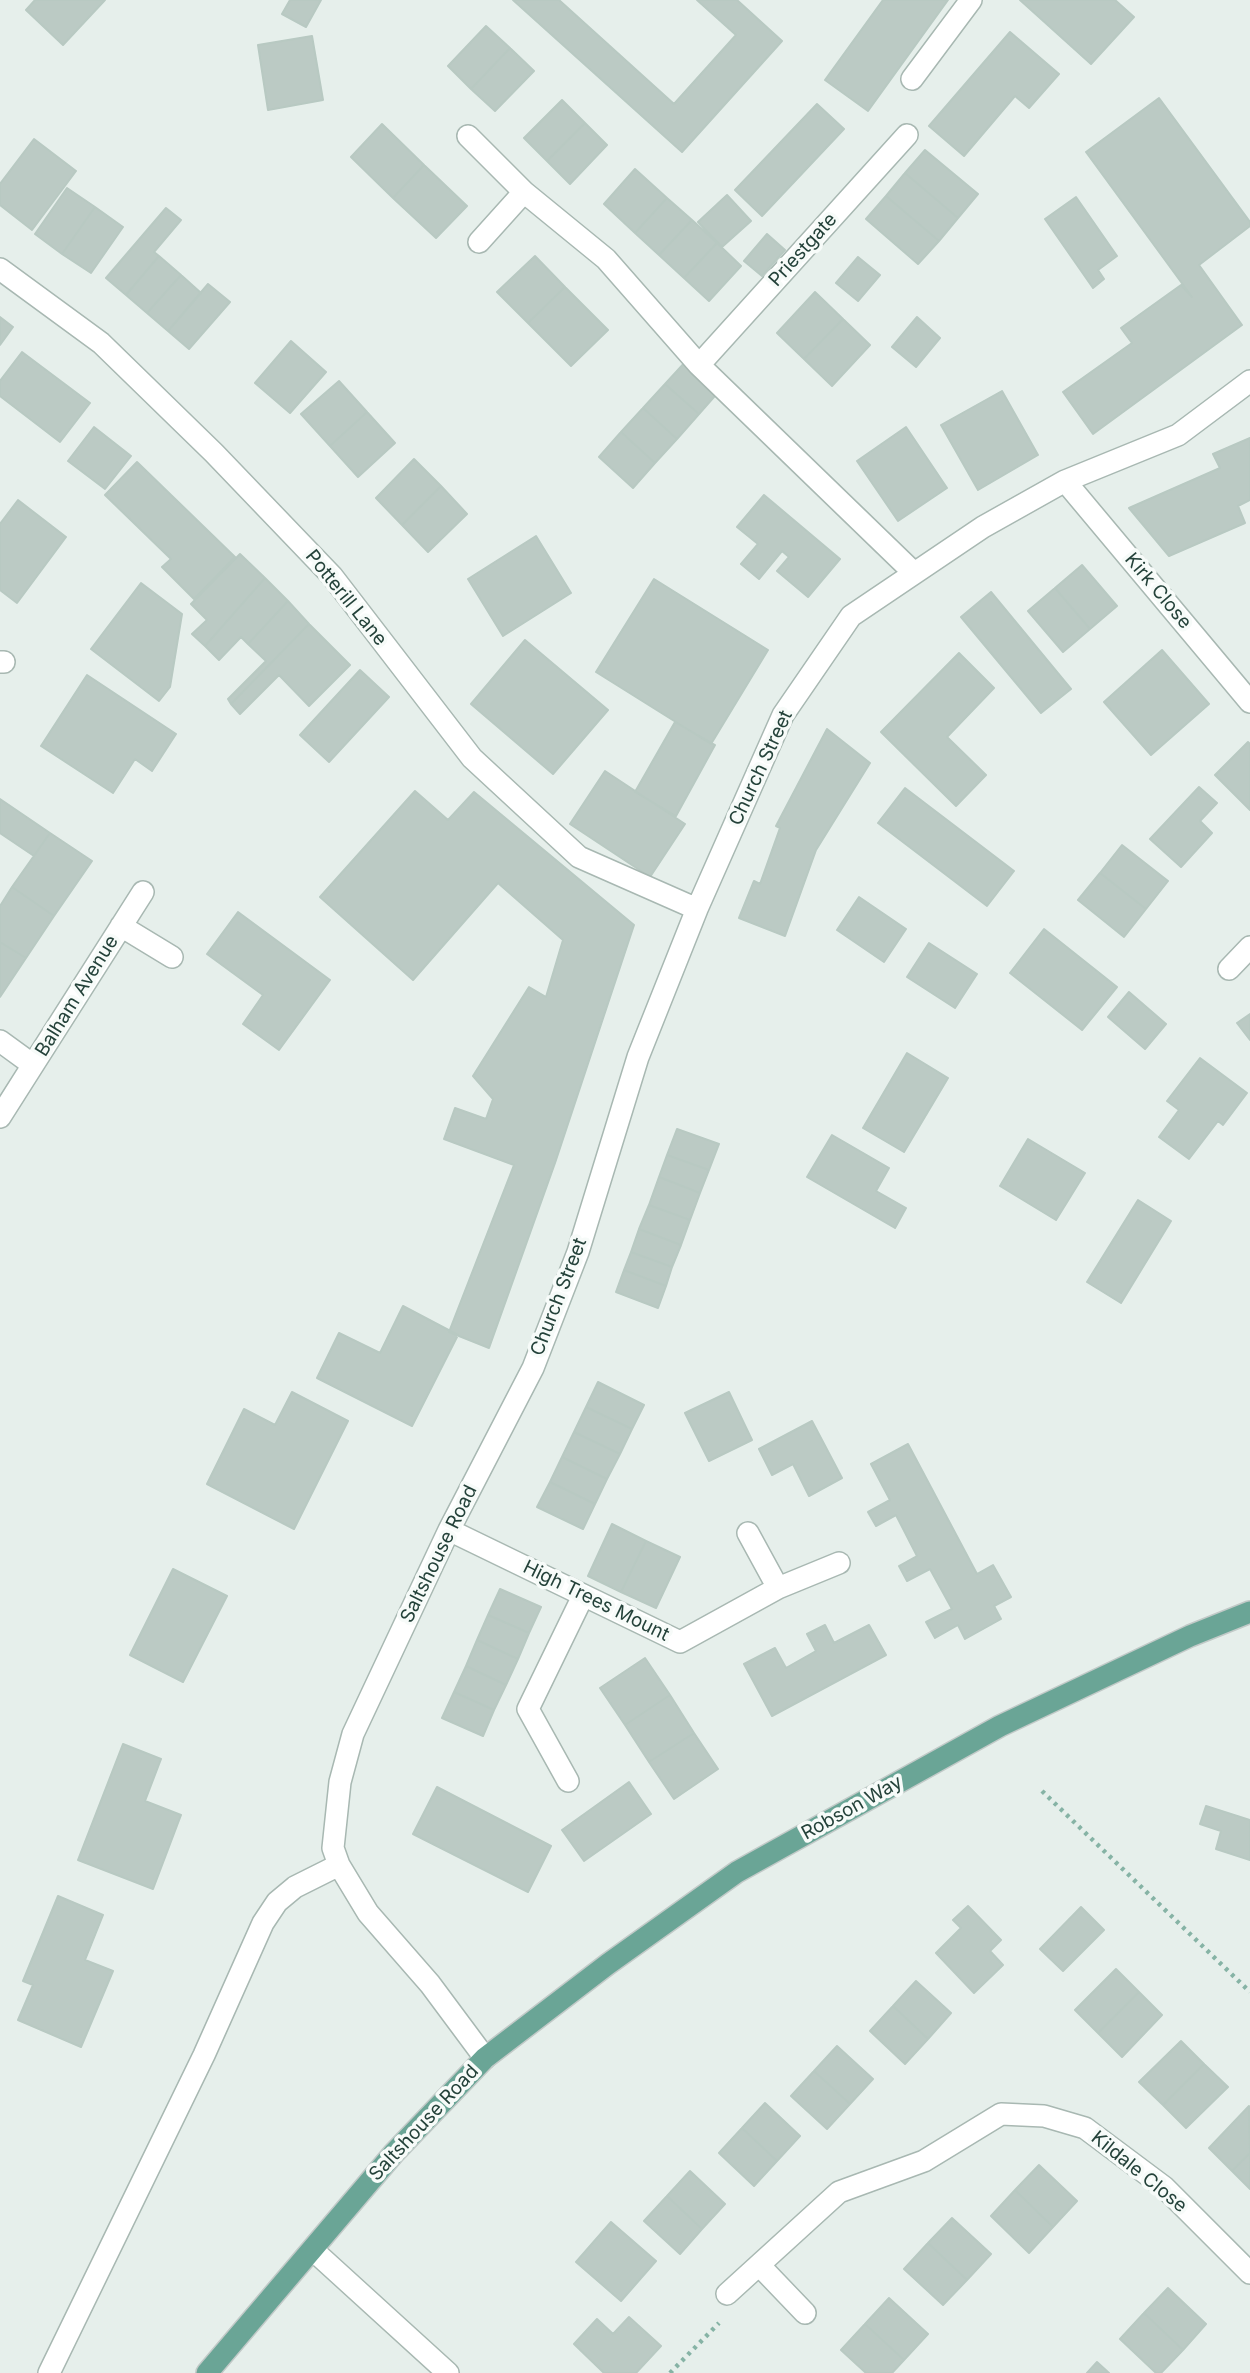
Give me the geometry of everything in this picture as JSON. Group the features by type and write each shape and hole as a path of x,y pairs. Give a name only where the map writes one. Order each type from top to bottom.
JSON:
{"main road":[{"name":"Robson Way","path":"485,2058 608,1964 737,1872 1000,1726 1189,1636 1250,1612"},
{"name":"Saltshouse Road","path":"207,2373 314,2251 394,2153 485,2058"}],"street":[{"path":"912,79 971,0"},
{"name":"Priestgate","path":"699,365 907,135"},
{"path":"468,136 524,192 606,259 699,365 913,572"},
{"path":"479,242 524,192"},
{"name":"Potterill Lane","path":"0,269 101,343 214,453 332,576 472,758 579,857 697,909"},
{"name":"Church Street","path":"533,1367 578,1252 638,1056 697,909 783,715 850,616 913,572 1065,481 1178,435 1250,381"},
{"name":"Kirk Close","path":"1065,481 1250,702"},
{"name":"Balham Avenue","path":"0,1117 143,892"},
{"name":"Balham Avenue","path":"121,926 172,957"},
{"path":"1229,969 1250,947"},
{"name":"Balham Avenue","path":"0,1041 33,1065"},
{"name":"Saltshouse Road","path":"485,2058 430,1983 368,1913 339,1865 333,1849 335,1820 340,1782 353,1734 449,1530 533,1367"},
{"name":"High Trees Mount","path":"449,1530 680,1642 778,1588 839,1563"},
{"path":"748,1533 778,1588"},
{"path":"568,1781 528,1709 583,1595"},
{"path":"49,2373 204,2055 263,1923 277,1902 295,1887 339,1865"},
{"name":"Kildale Close","path":"727,2294 839,2192 924,2161 1001,2114 1044,2116 1085,2128 1164,2187 1250,2273"},
{"path":"314,2251 448,2373"},
{"path":"759,2265 806,2313"}],"path":[{"path":"1042,1791 1250,1992"},
{"path":"670,2373 727,2314 727,2294"}],"building":[{"path":"35,0 105,0 63,45 26,10"},
{"path":"290,0 321,0 306,27 282,14"},
{"path":"513,0 559,0 674,104 736,35 697,0 737,0 782,41 682,152"},
{"path":"883,0 948,0 868,111 825,80"},
{"path":"1020,0 1115,0 1134,17 1091,64"},
{"path":"486,26 510,48 471,89 448,66"},
{"path":"1010,32 1059,74 1029,108 1015,96 964,156 929,126"},
{"path":"312,36 323,100 268,110 258,45"},
{"path":"510,48 534,71 495,111 471,89"},
{"path":"1159,98 1250,222 1250,226 1199,265 1242,325 1093,434 1063,392 1132,343 1121,328 1181,285 1192,297 1086,152"},
{"path":"562,100 585,123 547,161 524,138"},
{"path":"817,104 844,129 762,216 735,190"},
{"path":"585,123 607,145 570,184 547,161"},
{"path":"382,124 424,165 393,198 351,157"},
{"path":"34,139 76,171 32,230 0,205 0,184"},
{"path":"925,150 978,194 958,218 905,173"},
{"path":"424,165 467,206 436,238 393,198"},
{"path":"635,169 667,198 635,233 604,204"},
{"path":"905,173 958,218 939,241 886,196"},
{"path":"67,188 95,207 62,254 35,234"},
{"path":"727,195 751,221 722,247 698,222"},
{"path":"886,196 939,241 918,264 866,219"},
{"path":"1076,197 1117,256 1098,270 1104,279 1093,288 1045,219"},
{"path":"667,198 692,220 659,255 635,233"},
{"path":"95,207 123,227 91,273 62,254"},
{"path":"166,208 181,220 154,252 159,256 126,295 106,278"},
{"path":"692,220 717,243 684,278 659,255"},
{"path":"767,234 785,250 762,276 744,261"},
{"path":"717,243 741,266 709,301 684,278"},
{"path":"159,256 181,275 147,313 126,295"},
{"path":"535,256 565,287 528,323 497,292"},
{"path":"858,257 880,275 858,301 836,283"},
{"path":"181,275 201,293 168,331 147,313"},
{"path":"208,284 230,302 189,349 168,331"},
{"path":"565,287 608,330 571,366 528,323"},
{"path":"815,292 843,319 804,359 777,333"},
{"path":"0,317 13,327 0,345"},
{"path":"917,317 940,338 916,367 892,347"},
{"path":"843,319 870,345 832,386 804,359"},
{"path":"291,341 326,372 290,413 255,383"},
{"path":"22,352 90,403 60,442 0,396 0,381"},
{"path":"688,359 721,389 699,414 665,384"},
{"path":"339,381 367,412 330,446 301,414"},
{"path":"665,384 699,414 677,439 643,408"},
{"path":"1002,391 1038,455 978,490 941,425"},
{"path":"643,408 677,439 655,463 621,432"},
{"path":"367,412 395,443 358,477 330,446"},
{"path":"94,427 131,456 105,489 68,461"},
{"path":"906,427 947,488 898,521 857,461"},
{"path":"621,432 655,463 633,488 599,457"},
{"path":"1250,438 1250,500 1238,506 1245,523 1169,556 1129,508 1220,468 1213,454"},
{"path":"414,459 441,486 402,525 376,498"},
{"path":"137,462 235,557 194,599 162,567 171,559 105,495"},
{"path":"441,486 467,514 428,552 402,525"},
{"path":"764,495 840,559 808,597 777,571 789,557 782,551 759,579 741,564 758,544 737,527"},
{"path":"18,500 66,537 17,603 0,590 0,524"},
{"path":"536,536 571,593 503,636 468,579"},
{"path":"240,554 265,578 205,646 192,634 207,620 191,604"},
{"path":"1082,565 1117,606 1090,629 1055,588"},
{"path":"265,578 288,601 248,644 241,637 219,660 205,646"},
{"path":"654,579 768,650 711,744 596,672"},
{"path":"141,583 182,614 170,687 159,701 91,649"},
{"path":"1055,588 1090,629 1063,652 1028,611"},
{"path":"991,592 1071,689 1041,713 961,617"},
{"path":"288,601 309,624 231,704 228,699 266,661 248,644"},
{"path":"309,624 350,665 309,706 279,675 240,714 231,704"},
{"path":"525,640 608,710 553,774 471,704"},
{"path":"1162,650 1209,704 1151,755 1104,702"},
{"path":"959,653 994,688 947,737 986,775 956,806 881,732"},
{"path":"360,670 389,697 329,762 300,735"},
{"path":"87,675 176,734 152,771 135,759 113,793 41,746"},
{"path":"675,722 715,745 676,816 635,792"},
{"path":"827,729 870,763 816,850 785,936 739,918 754,881 760,884 780,828 776,826"},
{"path":"1248,742 1250,744 1250,810 1215,775"},
{"path":"605,771 685,824 650,877 570,824"},
{"path":"1199,787 1217,803 1200,821 1212,833 1181,867 1150,839"},
{"path":"905,788 1014,871 987,906 878,823"},
{"path":"415,791 448,820 474,792 634,925 555,1163 489,1348 449,1332 514,1165 444,1139 455,1108 486,1119 493,1099 473,1076 529,987 546,997 563,940 498,883 413,980 320,897"},
{"path":"0,799 50,833 34,856 0,833"},
{"path":"50,833 92,861 54,916 12,887"},
{"path":"1122,845 1168,881 1146,909 1100,873"},
{"path":"1100,873 1146,909 1124,937 1078,900"},
{"path":"12,887 54,916 26,958 0,942 0,906"},
{"path":"859,897 906,929 884,962 837,930"},
{"path":"238,912 330,980 279,1050 243,1024 263,995 207,954"},
{"path":"1044,929 1117,987 1082,1030 1010,973"},
{"path":"0,942 26,958 0,997"},
{"path":"929,943 977,974 955,1008 907,977"},
{"path":"1129,992 1166,1024 1145,1049 1108,1017"},
{"path":"1250,1014 1250,1040 1237,1023"},
{"path":"907,1053 948,1078 904,1152 863,1128"},
{"path":"1200,1058 1247,1093 1223,1125 1218,1121 1189,1159 1159,1137 1179,1110 1167,1101"},
{"path":"677,1129 719,1144 709,1170 667,1155"},
{"path":"832,1135 889,1168 876,1191 906,1208 895,1228 807,1177"},
{"path":"1028,1139 1085,1173 1056,1220 1000,1186"},
{"path":"667,1155 709,1170 700,1193 659,1177"},
{"path":"659,1177 700,1193 690,1220 649,1205"},
{"path":"1138,1200 1171,1221 1121,1303 1087,1282"},
{"path":"649,1205 690,1220 681,1245 639,1229"},
{"path":"639,1229 681,1245 672,1267 631,1252"},
{"path":"631,1252 672,1267 666,1286 624,1270"},
{"path":"624,1270 666,1286 658,1308 616,1292"},
{"path":"403,1306 458,1335 412,1426 317,1378 339,1333 380,1353"},
{"path":"598,1382 644,1405 632,1429 586,1407"},
{"path":"292,1392 348,1421 294,1529 207,1484 244,1409 275,1425"},
{"path":"729,1392 752,1440 709,1461 685,1413"},
{"path":"586,1407 632,1429 620,1454 574,1432"},
{"path":"812,1421 842,1478 809,1496 793,1464 772,1475 759,1449"},
{"path":"574,1432 620,1454 607,1479 562,1457"},
{"path":"908,1444 977,1574 993,1565 1011,1597 994,1606 1001,1619 965,1639 958,1625 935,1638 926,1622 952,1609 930,1569 907,1581 899,1566 917,1556 896,1515 876,1526 868,1512 890,1500 871,1464"},
{"path":"562,1457 607,1479 595,1504 550,1482"},
{"path":"550,1482 595,1504 583,1529 537,1507"},
{"path":"612,1524 646,1541 621,1592 588,1576"},
{"path":"646,1541 680,1557 656,1608 621,1592"},
{"path":"173,1569 227,1596 183,1682 130,1655"},
{"path":"500,1589 541,1607 529,1633 488,1615"},
{"path":"488,1615 529,1633 518,1659 477,1640"},
{"path":"825,1625 834,1643 869,1625 886,1655 772,1716 744,1664 775,1648 786,1668 816,1651 807,1634"},
{"path":"477,1640 518,1659 506,1685 466,1666"},
{"path":"645,1658 670,1695 625,1725 600,1688"},
{"path":"466,1666 506,1685 494,1710 454,1692"},
{"path":"454,1692 494,1710 483,1736 442,1718"},
{"path":"670,1695 694,1733 649,1762 625,1725"},
{"path":"694,1733 718,1769 674,1799 649,1762"},
{"path":"123,1744 161,1759 145,1801 181,1815 153,1889 78,1860"},
{"path":"629,1782 651,1814 584,1861 562,1830"},
{"path":"437,1787 551,1846 528,1892 413,1834"},
{"path":"1206,1806 1250,1820 1250,1860 1216,1849 1221,1831 1200,1824"},
{"path":"58,1896 103,1915 85,1960 113,1971 81,2047 18,2020 33,1985 23,1981"},
{"path":"968,1906 1001,1940 990,1951 1003,1965 974,1993 936,1953 961,1928 953,1920"},
{"path":"1081,1907 1104,1930 1063,1971 1040,1949"},
{"path":"1116,1969 1139,1992 1098,2033 1075,2010"},
{"path":"916,1981 951,2013 928,2039 893,2006"},
{"path":"1139,1992 1162,2015 1122,2057 1098,2033"},
{"path":"893,2006 928,2039 905,2064 870,2031"},
{"path":"1181,2041 1204,2064 1163,2105 1139,2082"},
{"path":"837,2046 873,2079 850,2104 814,2071"},
{"path":"1204,2064 1228,2087 1186,2128 1163,2105"},
{"path":"814,2071 850,2104 827,2129 791,2096"},
{"path":"765,2103 800,2136 777,2161 742,2128"},
{"path":"1249,2106 1250,2153 1232,2171 1209,2148"},
{"path":"742,2128 777,2161 754,2186 719,2153"},
{"path":"1250,2153 1250,2189 1232,2171"},
{"path":"1039,2165 1077,2201 1053,2227 1015,2190"},
{"path":"690,2171 725,2204 702,2229 667,2196"},
{"path":"1015,2190 1053,2227 1029,2253 991,2216"},
{"path":"667,2196 702,2229 680,2254 644,2221"},
{"path":"952,2218 991,2254 967,2280 928,2243"},
{"path":"611,2222 656,2261 621,2301 576,2262"},
{"path":"928,2243 967,2280 943,2305 904,2269"},
{"path":"1168,2288 1206,2324 1183,2350 1144,2313"},
{"path":"889,2298 928,2334 904,2360 865,2324"},
{"path":"1144,2313 1183,2350 1161,2373 1156,2373 1120,2339"},
{"path":"629,2317 661,2346 636,2373 604,2373 574,2344 597,2319 613,2334"},
{"path":"865,2324 904,2360 892,2373 866,2373 841,2350"},
{"path":"1097,2362 1109,2373 1087,2373"}]}
